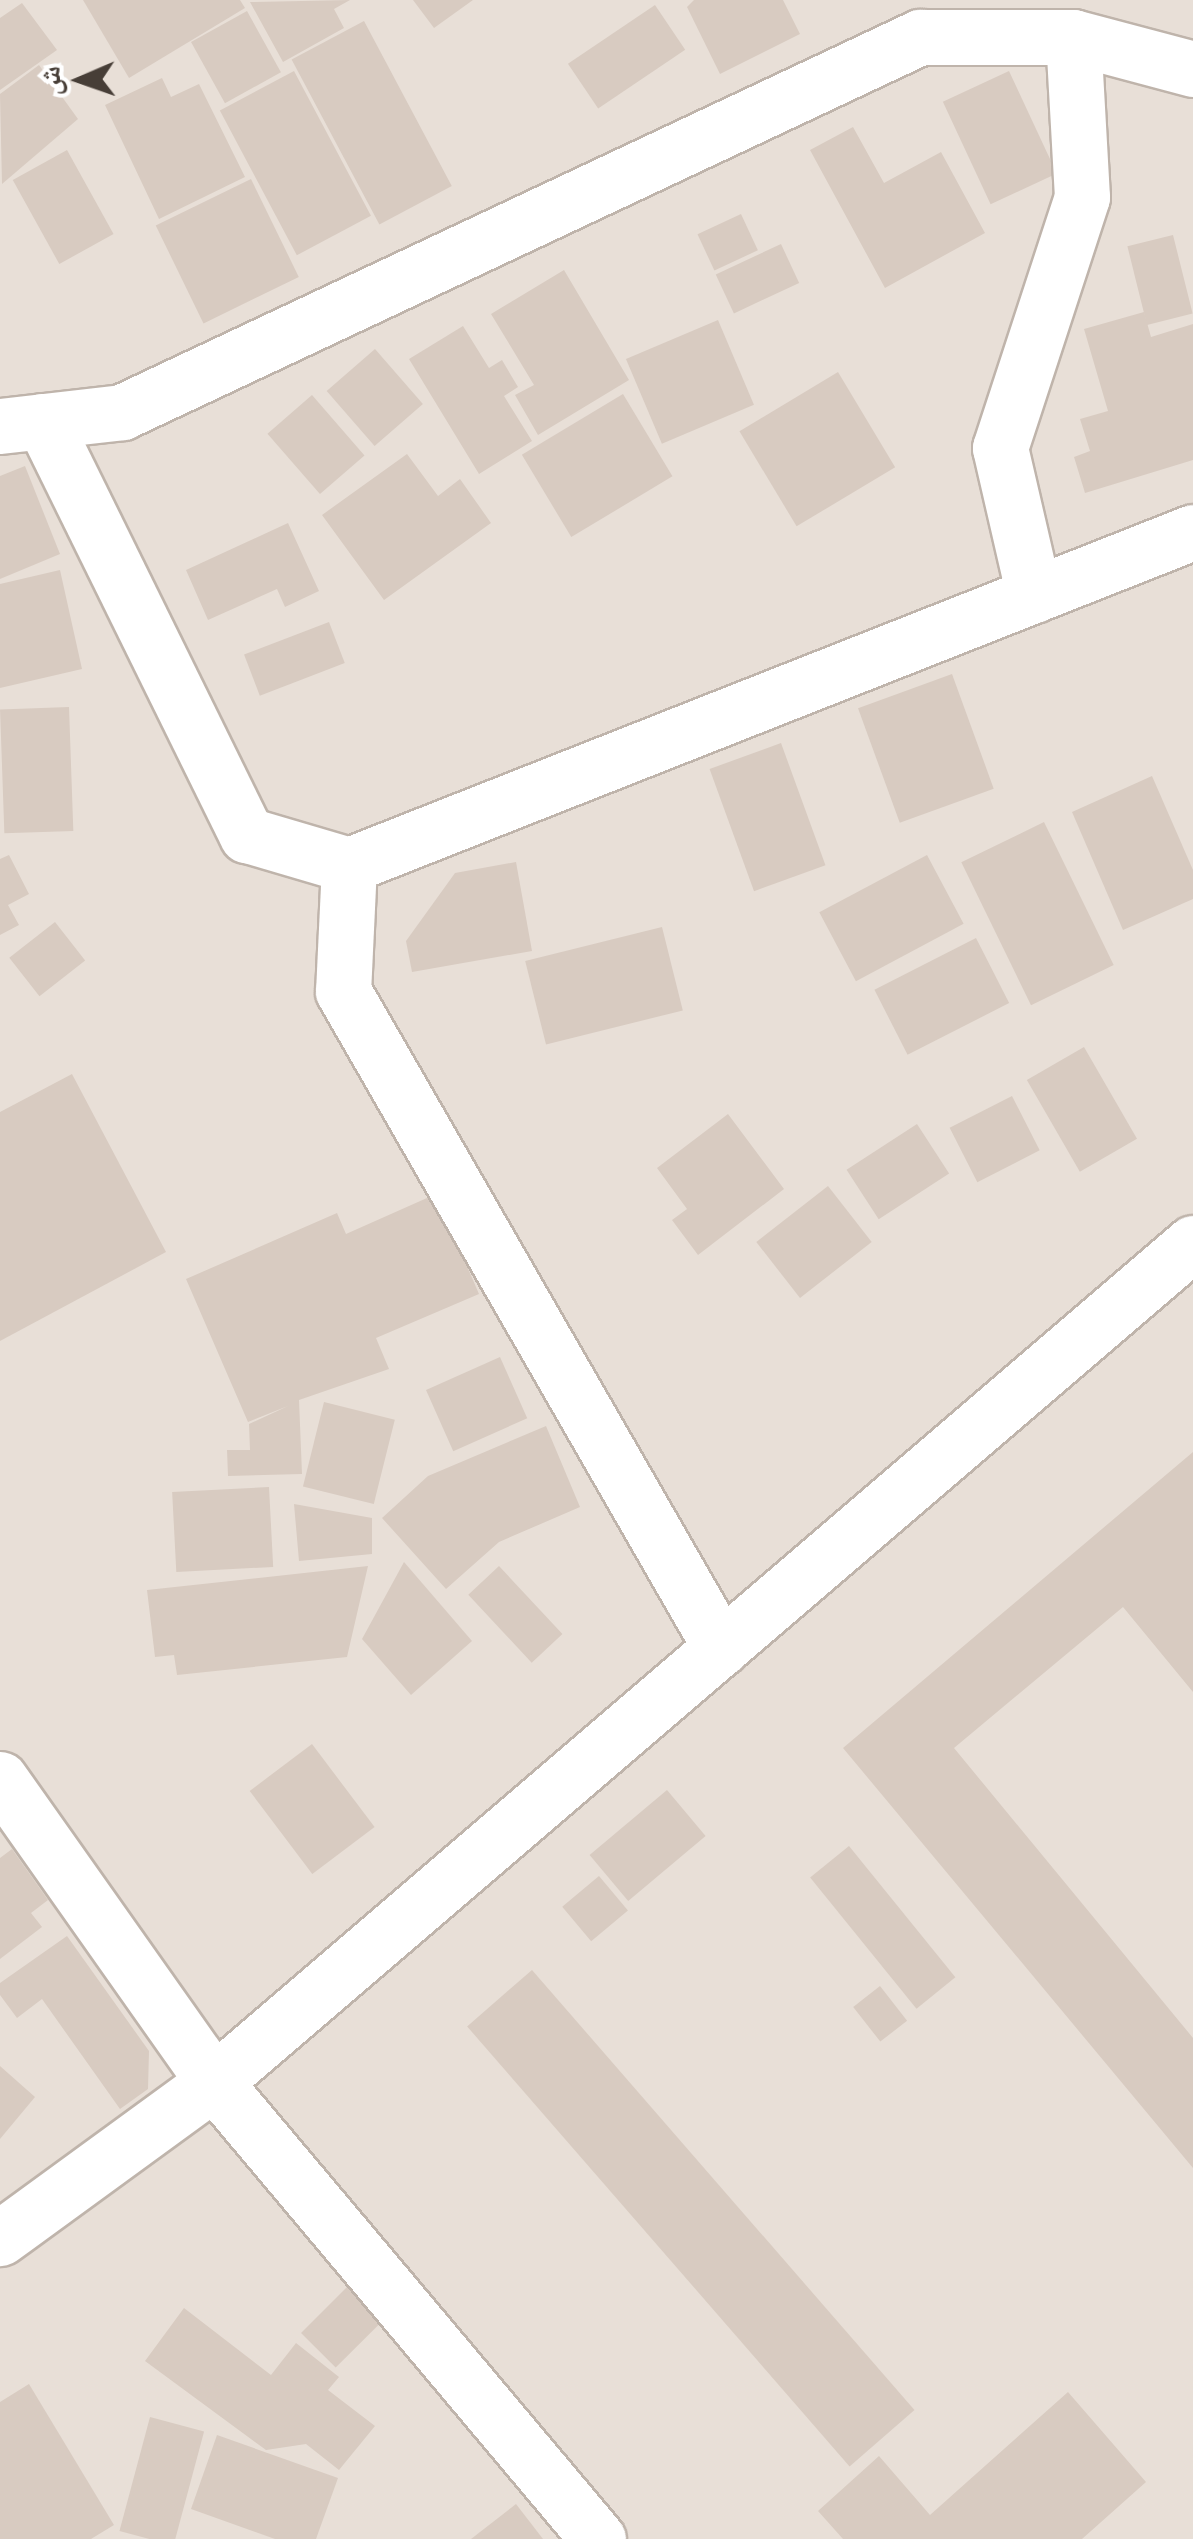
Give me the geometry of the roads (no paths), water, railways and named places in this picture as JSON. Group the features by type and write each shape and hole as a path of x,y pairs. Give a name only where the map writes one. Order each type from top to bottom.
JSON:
{"street":[{"path":"1193,68 1073,37 920,37 122,412 22,424 246,835 349,864 1193,532"},
{"path":"1034,595 1000,448 1082,197 1073,37"},
{"path":"349,864 343,991 721,1648"},
{"path":"0,2238 214,2082 1193,1243"},
{"path":"0,1780 214,2082 598,2539"}]}
